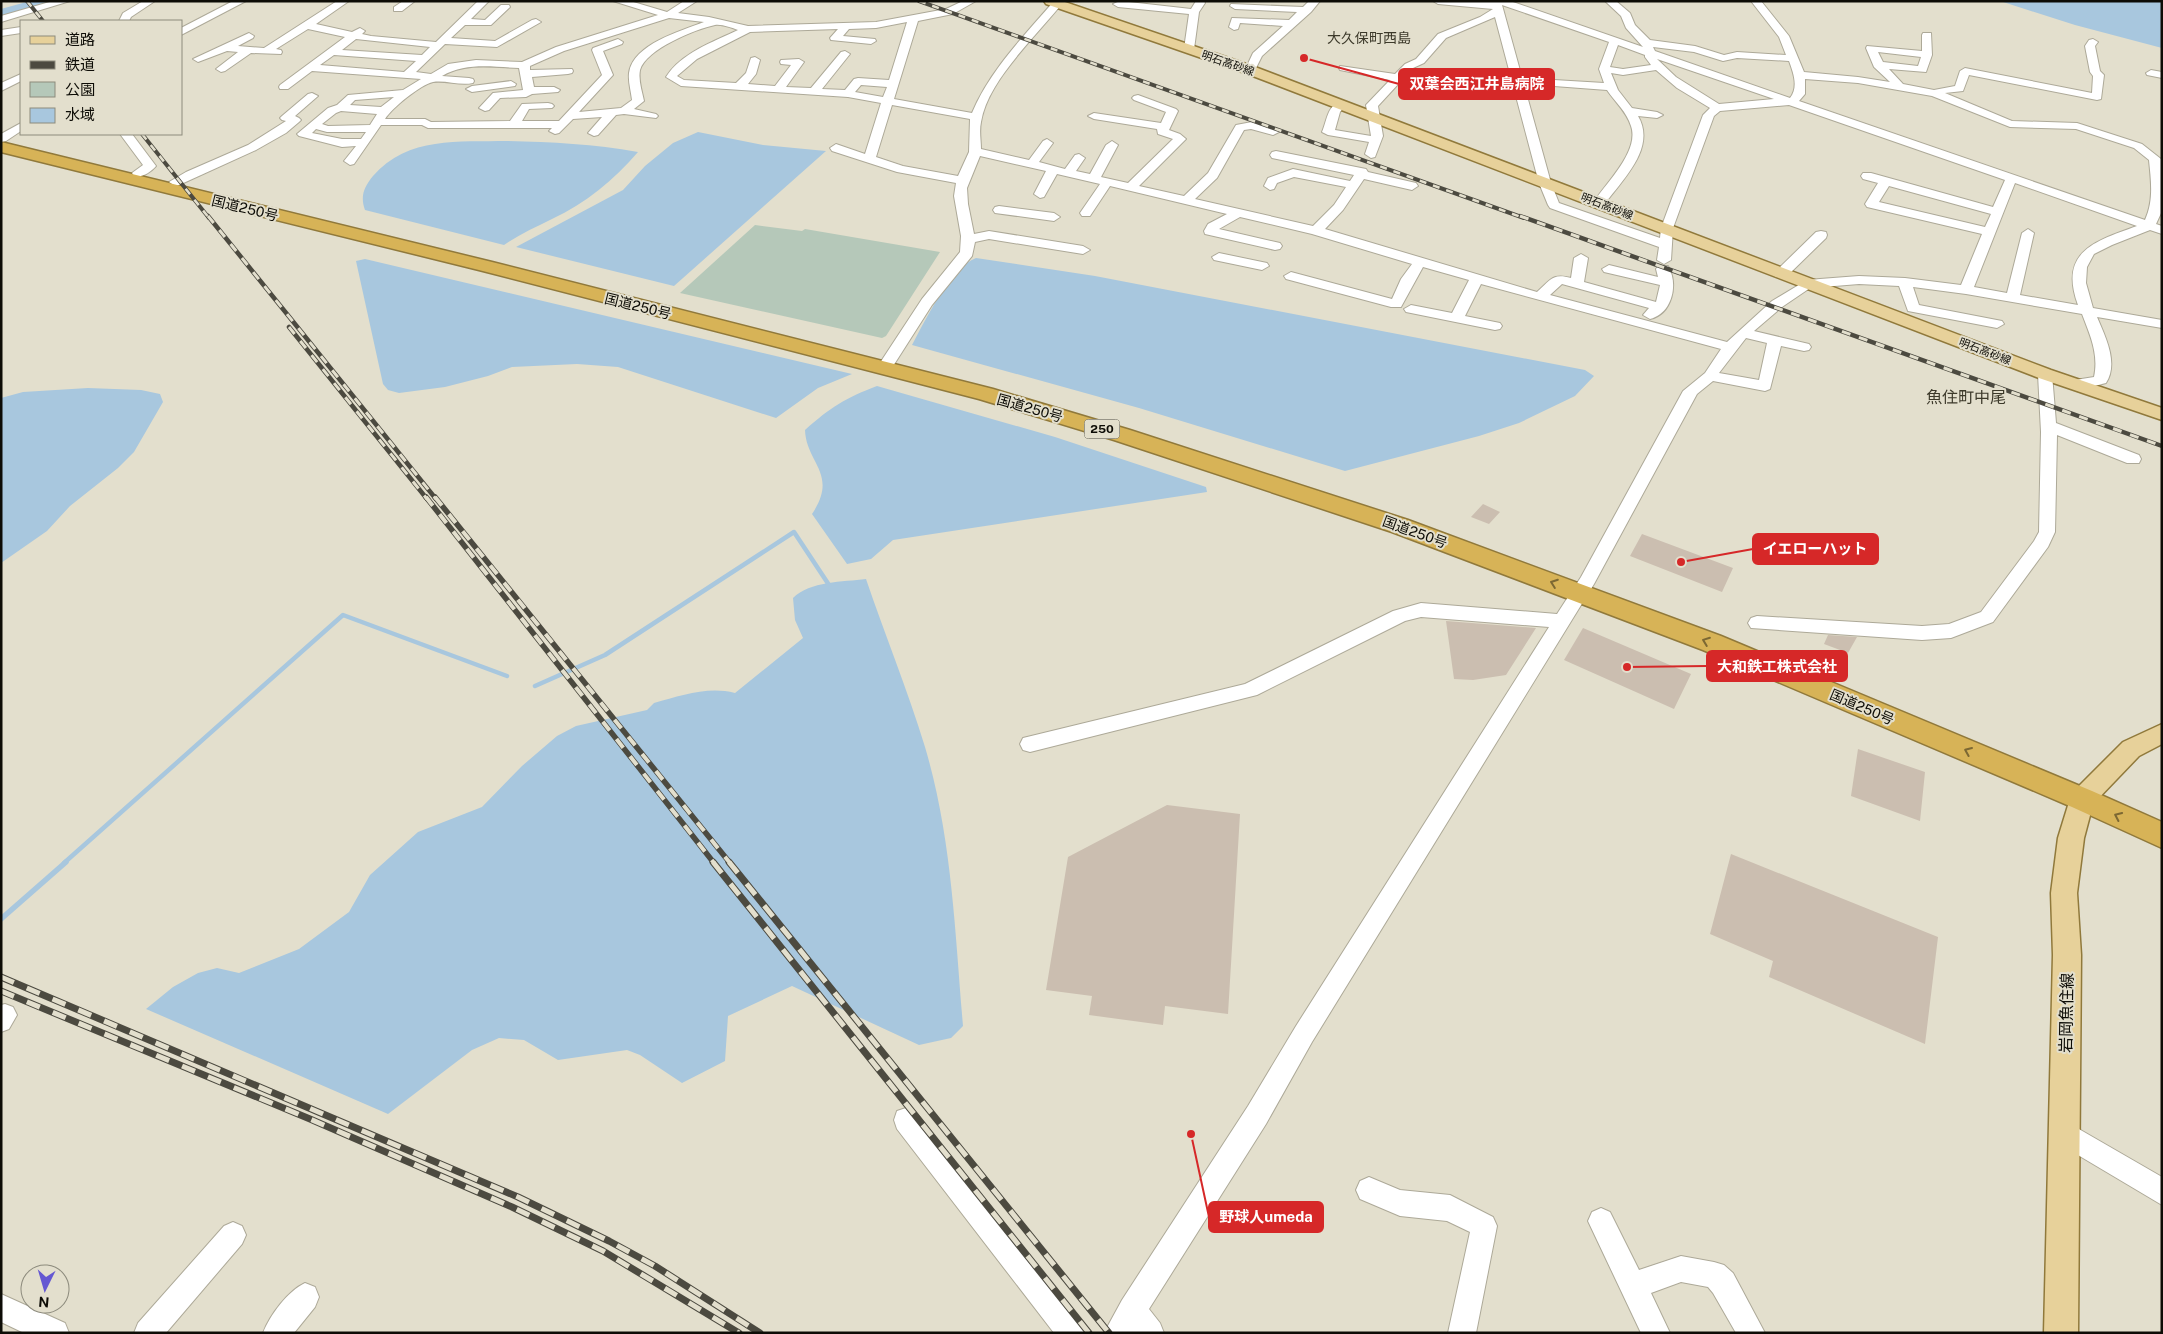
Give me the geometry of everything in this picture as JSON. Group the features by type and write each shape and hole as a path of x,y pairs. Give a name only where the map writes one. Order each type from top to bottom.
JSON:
{"highway":[{"name":"国道250号","path":"2,142 495,269 887,364"},
{"name":"国道250号","path":"2,142 175,182 887,364 1122,435 1584,586 1712,643 2088,793 2162,817"},
{"name":"国道250号","path":"2088,793 2162,836"}],"main road":[{"name":"明石高砂線","path":"1055,2 1250,70 1667,228 1807,284 2044,374 2162,414"},
{"name":"岩岡魚住線","path":"2061,1333 2067,955 2064,893 2071,838 2088,793 2131,749 2162,733"}],"street":[{"path":"1,8 65,1"},
{"path":"124,20 127,15 150,1"},
{"path":"182,32 202,23 241,1"},
{"path":"226,48 271,54 284,37 308,26 344,1"},
{"path":"398,9 410,1"},
{"path":"485,108 497,95 526,94 526,78 563,41 612,34 668,15 692,1"},
{"path":"622,2 668,15 748,29 876,25 913,20 949,12 971,1"},
{"path":"1188,49 1194,12 1200,1"},
{"path":"1250,70 1257,55 1315,1"},
{"path":"1438,1 1498,5 1615,41 1648,48 2011,179 2155,228"},
{"path":"1610,1 1626,15 1630,26 1648,48 1650,57 1657,68 1717,108"},
{"path":"1643,324 1657,306 1663,303 1667,283 1663,265 1667,228 1709,115 1717,108 1793,101 1799,94 1800,75 1784,36 1756,1"},
{"path":"887,364 929,299 967,254 968,239 960,190 962,180 975,152 974,128 976,117 995,80 1055,2"},
{"path":"1108,21 1119,2 1194,12"},
{"path":"412,70 482,3 516,7"},
{"path":"1,19 26,5"},
{"path":"26,5 37,20"},
{"path":"1371,154 1376,136 1372,105 1409,66 1420,61 1442,36 1484,19 1498,5"},
{"path":"1498,5 1546,183 1554,205 1666,245"},
{"path":"1235,6 1307,10"},
{"path":"462,22 487,23 505,7"},
{"path":"571,115 611,114 624,111 638,101 621,73 597,50 683,17"},
{"path":"870,158 913,20"},
{"path":"1234,27 1236,20 1292,23"},
{"path":"308,26 371,39 497,44 536,22"},
{"path":"314,125 327,129 425,122 428,125 514,124 558,127 650,49 716,22"},
{"path":"182,24 202,23"},
{"path":"284,87 353,35 368,26"},
{"path":"847,26 835,38 871,41"},
{"path":"748,29 692,58 673,72 671,78 681,83 848,94 976,117"},
{"path":"1,33 20,30"},
{"path":"1878,65 1922,70 1927,55 1927,35"},
{"path":"198,59 249,36"},
{"path":"1599,203 1636,149 1640,134 1636,120 1611,88 1604,68 1615,41"},
{"path":"1935,93 1947,89 1960,89 1965,71 2097,97 2100,75 2094,72 2090,46 2093,42"},
{"path":"1648,48 1695,50 1723,58 1737,55 1792,58"},
{"path":"1899,87 1890,75 1878,65 1870,48 1927,55"},
{"path":"221,69 248,50"},
{"path":"331,52 424,58"},
{"path":"815,91 845,54"},
{"path":"740,87 751,74 755,60"},
{"path":"1348,82 1355,70 1371,61"},
{"path":"778,89 799,62 785,62"},
{"path":"350,161 365,142 384,111 406,93 452,66 476,63 526,78 554,90"},
{"path":"311,68 347,72 448,68"},
{"path":"1604,68 1623,72 1657,68"},
{"path":"412,70 431,78 470,85 568,71"},
{"path":"1355,70 1398,78"},
{"path":"1800,75 1858,80 1935,93 2010,124 2077,126 2138,146 2158,156 2160,189 2155,228"},
{"path":"1,88 20,78"},
{"path":"848,94 858,81 893,84"},
{"path":"1554,83 1611,88"},
{"path":"341,108 352,97 406,93"},
{"path":"1,98 15,94"},
{"path":"175,182 198,170 242,154 284,130 295,120 286,118 312,96"},
{"path":"1130,188 1180,139 1162,132 1172,111 1138,98"},
{"path":"1340,105 1332,113 1331,126 1328,132 1375,140"},
{"path":"514,124 526,106 548,106"},
{"path":"365,142 342,143 303,134 332,110 341,108 384,111"},
{"path":"624,111 652,116"},
{"path":"1629,111 1657,115"},
{"path":"594,133 611,114"},
{"path":"1094,116 1164,127"},
{"path":"1186,201 1213,175 1240,127 1252,125 1272,132"},
{"path":"2,142 20,127"},
{"path":"127,135 150,166 138,173"},
{"path":"1031,164 1047,143"},
{"path":"1094,179 1112,145"},
{"path":"836,148 901,169 962,180"},
{"path":"1268,168 1279,151 1362,172 1340,207 1316,231"},
{"path":"975,152 1316,231 1540,297 1730,347"},
{"path":"1068,173 1080,158"},
{"path":"1040,194 1053,170"},
{"path":"1270,186 1272,181 1293,173 1412,186"},
{"path":"1866,176 1998,212"},
{"path":"1966,290 2011,179"},
{"path":"1086,214 1107,182"},
{"path":"1885,182 1871,204 1988,232"},
{"path":"988,235 991,223 1002,205 1054,217"},
{"path":"1238,213 1213,227 1210,231 1275,246"},
{"path":"2074,384 2101,380 2105,371 2103,353 2081,296 2080,268 2090,250 2155,228"},
{"path":"2013,297 2028,233"},
{"path":"968,239 988,235 1083,250"},
{"path":"1782,274 1821,235"},
{"path":"1247,262 1262,242"},
{"path":"1219,257 1262,266"},
{"path":"1577,284 1581,258"},
{"path":"1292,276 1396,304 1408,279 1420,262"},
{"path":"1609,269 1667,283"},
{"path":"1457,317 1477,279"},
{"path":"1540,297 1559,279 1657,306"},
{"path":"1118,1333 1257,1116 1304,1034 1584,586 1691,391 1710,376 1730,347 1743,333 1774,306 1807,284 1859,280 1905,282 1966,290 2162,324"},
{"path":"1905,282 1913,308 1997,324"},
{"path":"1411,308 1495,326"},
{"path":"1743,333 1804,347"},
{"path":"1710,376 1765,386 1775,341"},
{"path":"1757,624 1922,633 1951,631 1987,617 2042,543 2047,532 2049,426 2044,374"},
{"path":"2049,426 2133,459"},
{"path":"1030,744 1250,690 1399,616 1421,610 1562,621"},
{"path":"906,1120 1072,1333"},
{"path":"2065,1134 2162,1192"},
{"path":"1369,1190 1400,1203 1450,1208 1484,1226 1462,1333"},
{"path":"1601,1221 1656,1333"},
{"path":"148,1333 233,1235"},
{"path":"1633,1286 1681,1269 1714,1275 1723,1283 1752,1333"},
{"path":"277,1333 305,1297"},
{"path":"1,1308 55,1333"},
{"path":"1132,1310 1150,1333"}],"green space":[{"path":"755,225 802,231 805,229 940,252 886,336 882,338 680,293"}],"water":[{"path":"2000,1 2162,1 2162,48 2075,25"},
{"path":"698,132 763,145 826,151 674,286 516,247 623,190 645,166 673,143"},
{"path":"507,141 572,144 638,152 619,172 588,198 504,245 365,210 363,196 367,184 387,163 402,154 435,144"},
{"path":"976,258 1095,276 1585,370 1594,376 1575,396 1519,423 1479,436 1345,471 1139,408 912,345 931,309 948,283 967,263"},
{"path":"365,259 852,374 818,388 776,418 618,367 577,364 512,367 488,376 445,387 399,393 388,390 383,384 356,261"},
{"path":"877,386 1055,437 1206,487 1207,492 893,540 871,559 847,564 812,514 819,500 822,479 810,451 805,430 839,404"},
{"path":"88,388 141,390 160,394 163,402 134,452 118,468 70,506 47,531 1,563 1,398 23,392"},
{"path":"866,579 925,747 941,816 955,921 963,1026 951,1038 919,1045 792,986 728,1016 725,1061 682,1083 640,1055 627,1050 558,1060 524,1040 499,1038 472,1050 388,1114 146,1009 173,987 198,973 217,968 239,973 299,949 349,912 370,875 418,832 482,807 522,766 557,736 576,726 647,710 654,703 684,695 704,691 735,693 803,638 795,620 793,598 800,592 818,585"}],"building":[{"path":"1483,504 1500,512 1489,524 1471,517"},
{"path":"1642,534 1733,568 1722,592 1630,556"},
{"path":"1446,621 1536,628 1506,675 1473,680 1454,679"},
{"path":"1583,628 1691,674 1674,709 1564,660"},
{"path":"1828,635 1857,637 1848,653 1824,644"},
{"path":"1858,749 1925,772 1920,821 1851,796"},
{"path":"1167,805 1240,814 1228,1014 1165,1006 1163,1025 1089,1015 1092,996 1046,990 1068,857"},
{"path":"1731,854 1938,937 1925,1044 1769,977 1773,961 1710,934"}],"waterway":[{"path":"1,14 47,1"},
{"path":"535,686 605,655 794,532 831,588"},
{"path":"64,863 343,615 507,676"},
{"path":"1,919 66,862"}],"railway":[{"path":"27,1 42,20"},
{"path":"919,1 1524,218"},
{"path":"143,135 209,218"},
{"path":"208,216 436,499"},
{"path":"1520,216 2162,446"},
{"path":"289,327 427,499"},
{"path":"426,497 714,863"},
{"path":"435,497 730,863"},
{"path":"713,862 1089,1333"},
{"path":"729,862 1109,1333"},
{"path":"1,977 518,1197 609,1241 655,1266 760,1333"},
{"path":"1,991 310,1119 512,1207 603,1251 739,1333"}],"place":[{"name":"双葉会西江井島病院","path":"1304,58"},
{"name":"イエローハット","path":"1681,562"},
{"name":"大和鉄工株式会社","path":"1627,667"},
{"name":"野球人umeda","path":"1191,1134"}],"district":[{"name":"大久保町西島","path":"1369,38"},
{"name":"魚住町中尾","path":"1966,397"}]}
